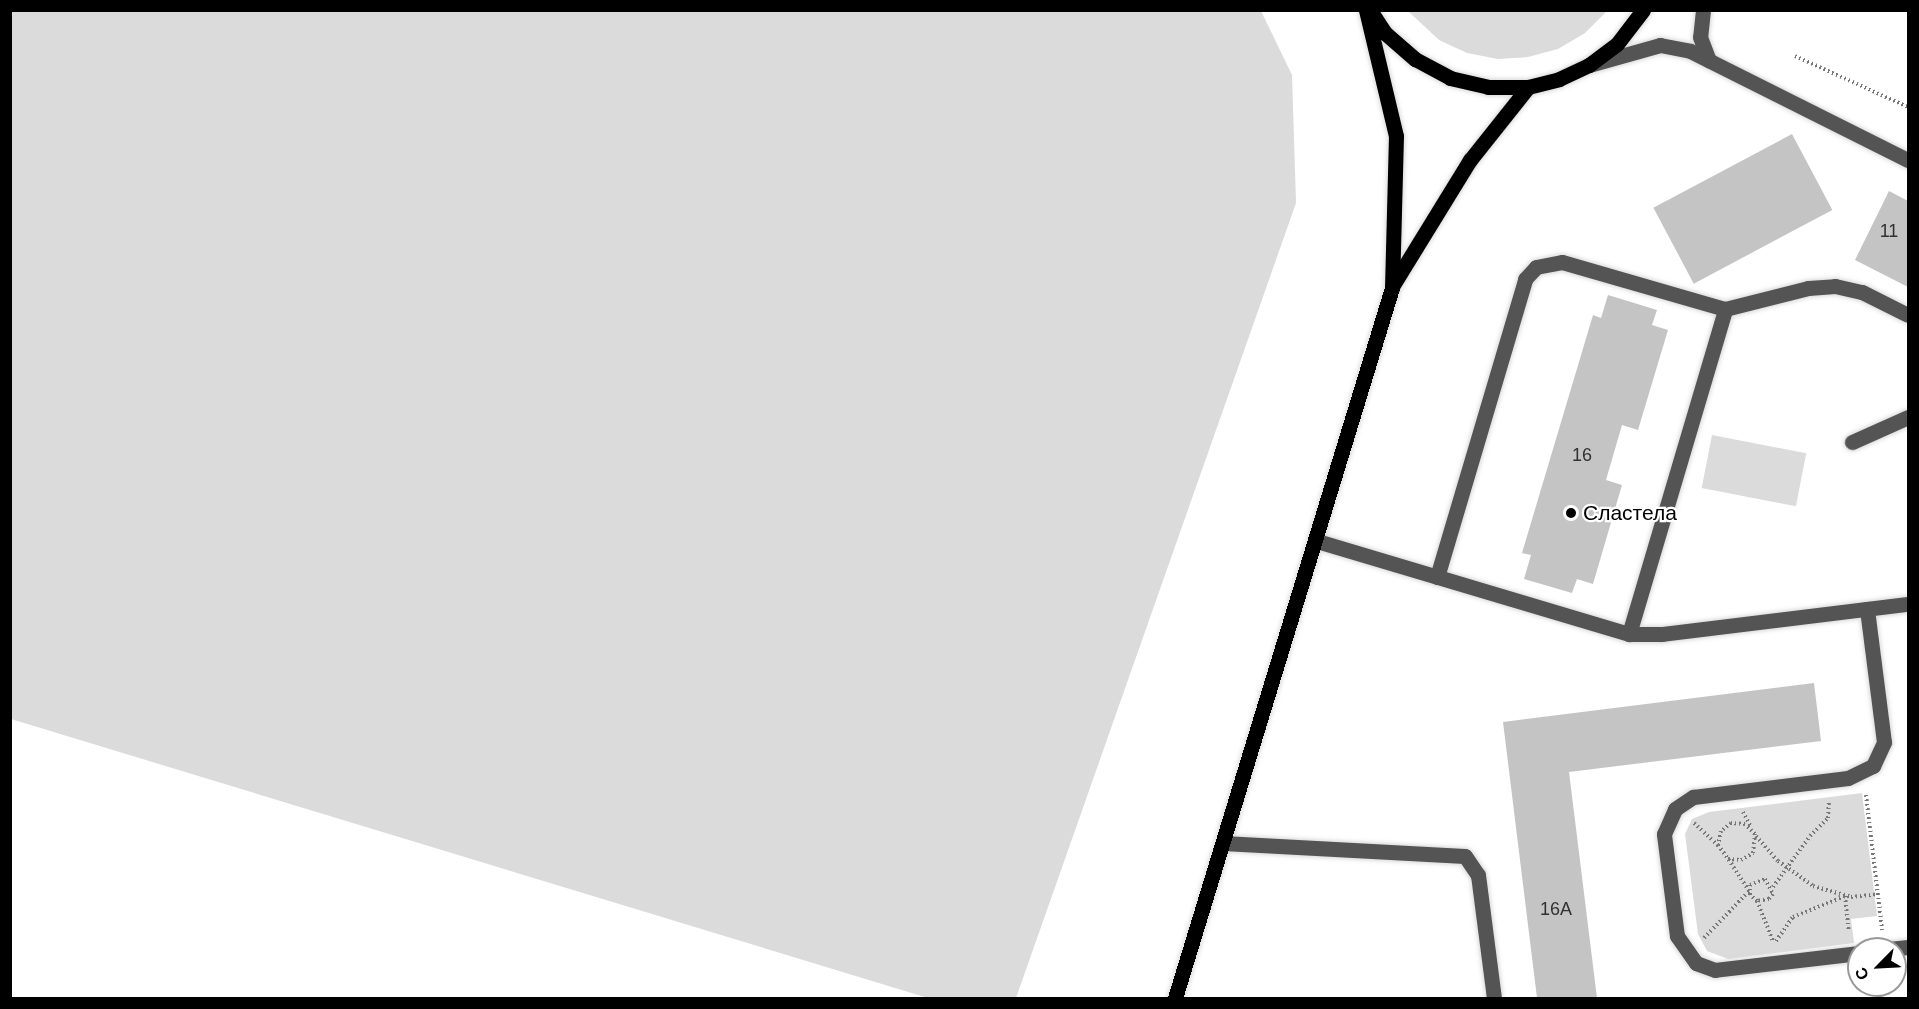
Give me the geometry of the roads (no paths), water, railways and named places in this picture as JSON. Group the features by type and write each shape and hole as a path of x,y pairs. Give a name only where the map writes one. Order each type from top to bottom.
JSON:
{"main road":[{"path":"1368,10 1385,33 1415,59 1450,78 1488,87 1528,87 1559,79 1589,65 1617,44 1643,10"},
{"path":"1368,10 1396,136 1392,288"},
{"path":"1175,999 1317,541 1392,288 1470,160 1528,87"}],"street":[{"path":"1703,10 1700,37 1709,60"},
{"path":"1589,65 1660,45 1690,51 1908,160"},
{"path":"1437,578 1530,272 1544,263 1562,262 1725,309 1808,288 1835,286 1862,292 1908,315"},
{"path":"1629,634 1725,309"},
{"path":"1852,442 1908,417"},
{"path":"1317,541 1629,634 1662,634 1908,604"},
{"path":"1847,954 1714,970 1687,956 1677,936 1664,834 1675,809 1693,797 1827,780 1863,773 1880,757 1884,742 1868,609"},
{"path":"1223,843 1466,856 1478,875 1494,999"}],"place":[{"name":"Сластела","path":"1571,513"}]}
